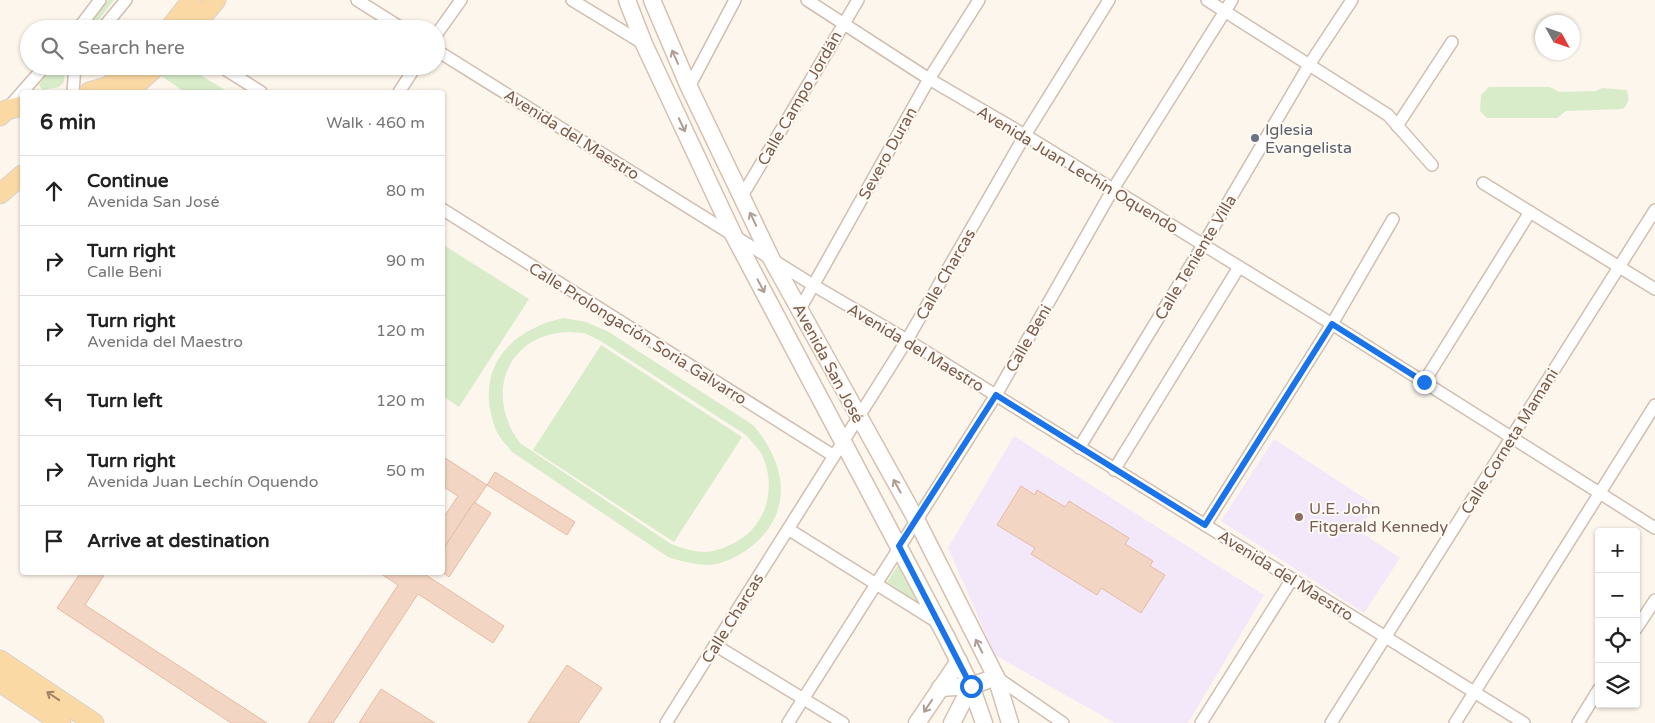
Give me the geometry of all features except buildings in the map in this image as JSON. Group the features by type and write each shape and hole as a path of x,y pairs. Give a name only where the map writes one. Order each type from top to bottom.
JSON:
{"main road":[{"path":"176,20 192,0"},
{"path":"199,20 216,0"},
{"path":"96,90 109,86 121,75"},
{"path":"130,90 147,75"},
{"path":"0,194 20,177"},
{"path":"0,660 94,723"},
{"path":"0,682 61,723"}],"street":[{"path":"85,20 100,0"},
{"path":"109,20 126,0"},
{"path":"357,0 389,20"},
{"path":"445,22 460,0"},
{"path":"572,0 644,44"},
{"name":"Avenida San José","path":"627,0 644,44 734,236 959,660 971,686 984,723"},
{"name":"Avenida San José","path":"652,0 689,87 772,260 916,520 996,677 1010,723"},
{"path":"689,87 735,0"},
{"name":"Avenida Juan Lechín Oquendo","path":"807,0 929,79 1026,135 1332,324 1655,528"},
{"name":"Calle Campo Jordán","path":"742,196 858,0"},
{"name":"Severo Duran","path":"800,309 929,79 979,0"},
{"name":"Calle Charcas","path":"666,723 907,340 1026,135 1109,0"},
{"path":"1207,0 1388,115 1432,164"},
{"name":"Calle Beni","path":"788,723 996,395 1113,189 1232,0"},
{"name":"Calle Teniente Villa","path":"1079,448 1203,245 1309,65 1352,0"},
{"path":"1397,126 1452,42"},
{"name":"Avenida del Maestro","path":"445,56 813,286 907,340 1524,723"},
{"path":"28,89 38,75"},
{"path":"73,90 74,75"},
{"path":"234,75 257,90"},
{"path":"400,90 410,75"},
{"path":"7,110 20,97"},
{"path":"1483,183 1655,289"},
{"name":"Calle Corneta Mamani","path":"1331,723 1619,266 1651,222 1655,210"},
{"name":"Calle Prolongación Soria Galvarro","path":"445,211 834,456"},
{"path":"1424,382 1530,212"},
{"path":"1205,525 1332,324 1393,219"},
{"path":"1114,470 1239,267"},
{"path":"1455,723 1655,405"},
{"path":"788,529 940,624"},
{"path":"1202,723 1292,579"},
{"path":"1640,623 1655,600"},
{"path":"715,645 843,723"},
{"path":"917,723 959,660"},
{"path":"940,688 971,686 996,677 1063,723"},
{"path":"952,723 971,686"},
{"path":"1578,723 1595,695"}],"shaded area":[{"path":"1014,436 1264,595 1188,723 1115,723 995,655 948,548"},
{"path":"1274,439 1375,505 1359,531 1400,558 1364,613 1221,521"}],"green space":[{"path":"108,0 114,0 99,20 92,20"},
{"path":"46,75 64,75 64,82 59,87 42,90 39,84"},
{"path":"201,75 225,90 182,90 161,76"},
{"path":"1489,87 1550,87 1559,92 1596,91 1602,88 1626,90 1628,100 1623,109 1566,111 1557,118 1487,118 1480,111 1481,95"},
{"path":"445,246 529,299 459,407 445,397"},
{"path":"564,318 586,322 607,331 753,425 765,440 773,456 779,473 781,489 779,505 773,521 763,536 744,552 730,560 719,563 699,564 668,557 512,452 497,433 490,409 489,390 492,372 500,357 511,343 526,332","holes":["569,332 584,333 599,340 746,435 758,448 766,465 769,490 767,502 756,524 738,541 709,552 692,551 671,544 520,443 509,425 504,406 503,387 507,370 516,355 530,343 547,335"]},
{"path":"601,345 742,437 674,542 533,450"},
{"path":"898,565 917,602 887,582"}],"place":[{"name":"Iglesia Evangelista","path":"1255,138"},
{"name":"U.E. John Fitgerald Kennedy","path":"1299,517"}],"route":[{"path":"971,686 899,546 996,395 1205,525 1332,324 1424,382"}]}
